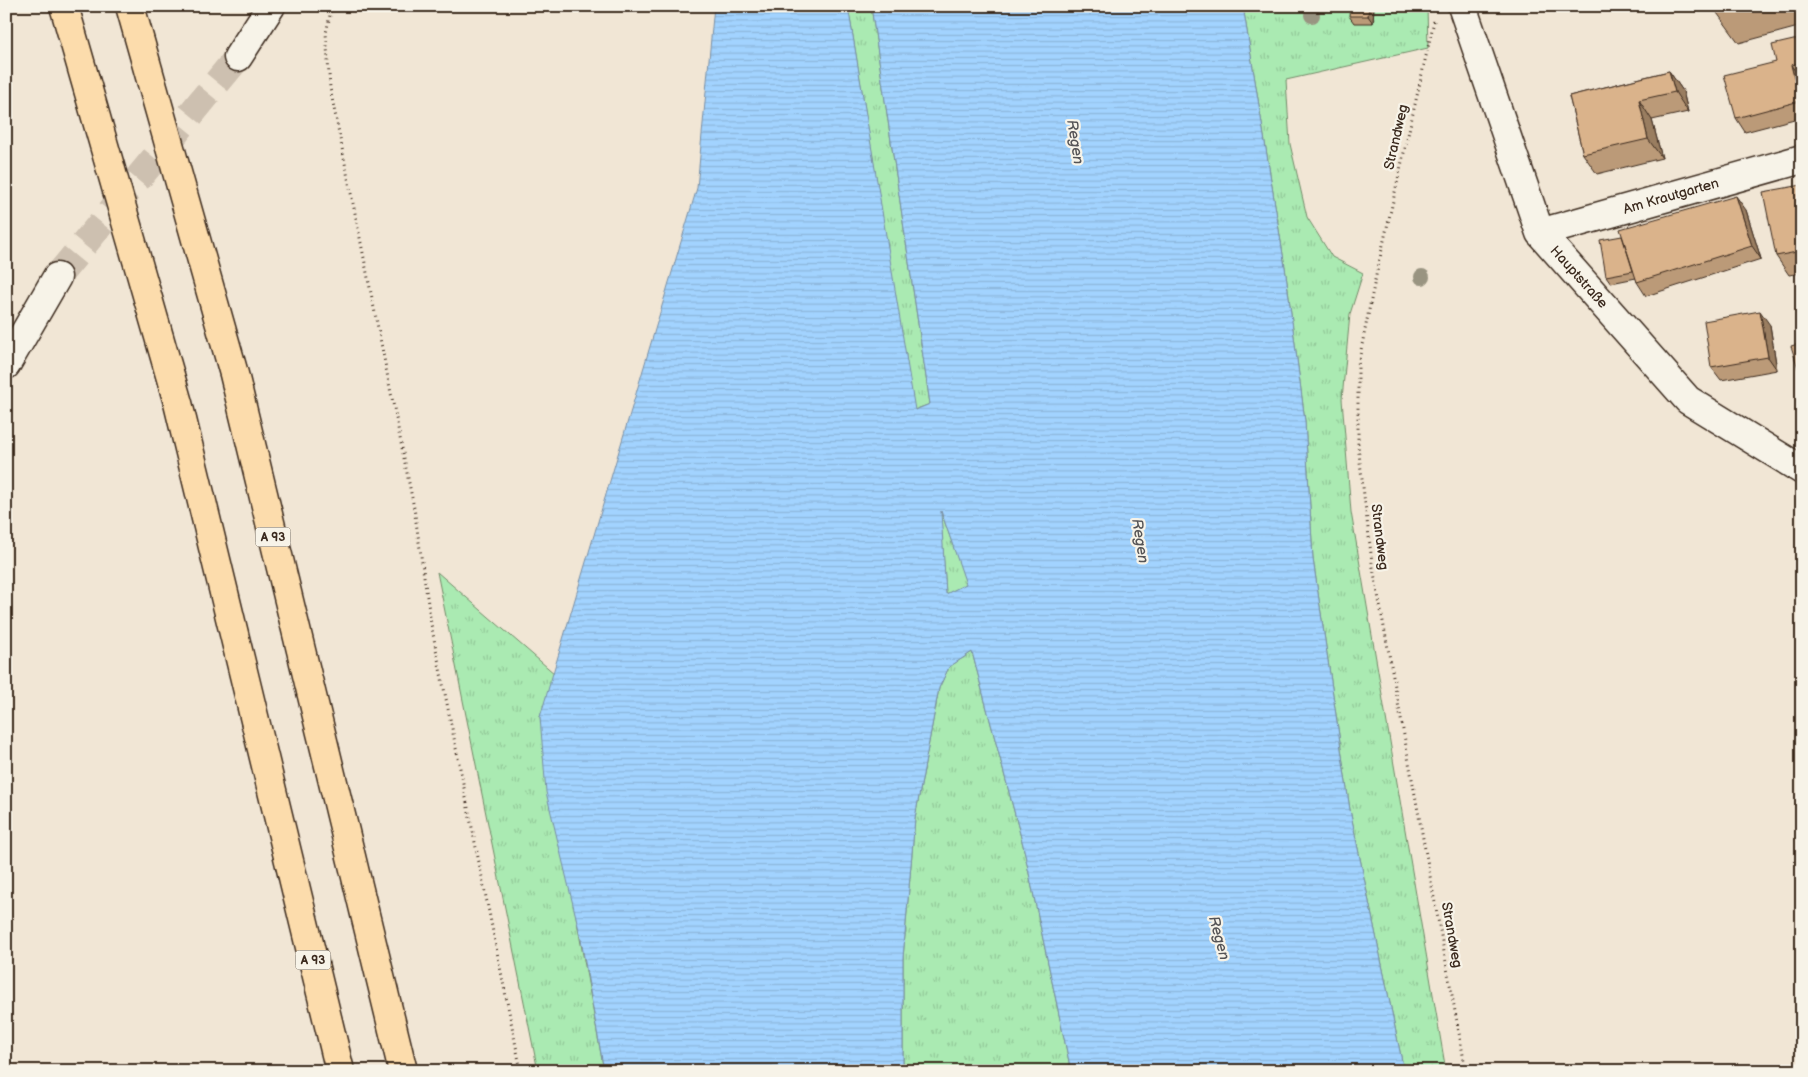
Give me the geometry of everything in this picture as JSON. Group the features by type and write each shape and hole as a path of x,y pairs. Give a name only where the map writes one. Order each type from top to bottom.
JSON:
{"highway":[{"name":"A 93","path":"64,6 178,403 340,1071"},
{"name":"A 93","path":"130,6 234,374 403,1071"}],"street":[{"path":"238,57 271,6"},
{"name":"Hauptstraße","path":"1462,6 1540,233 1688,400 1802,470"},
{"name":"Am Krautgarten","path":"1540,233 1802,159"},
{"path":"6,365 57,277"}],"path":[{"path":"332,6 326,33 330,88 414,508 433,634 521,1071"},
{"name":"Strandweg","path":"1436,14 1375,280 1358,365 1358,445 1372,562 1466,1071"}],"green space":[{"path":"848,6 871,6 930,404 914,410"},
{"path":"1243,6 1427,6 1428,48 1286,80 1290,144 1307,217 1332,257 1363,273 1350,314 1342,399 1351,512 1446,1071 1404,1071 1350,810 1313,559 1305,421 1285,267"},
{"path":"940,509 967,584 946,594"},
{"path":"437,572 555,674 540,717 604,1071 538,1071"},
{"path":"972,652 1023,845 1071,1071 903,1071 903,958 915,818 939,688 949,667"}],"water":[{"name":"Regen","path":"714,6 848,6 915,410 930,404 871,6 1243,6 1285,267 1305,421 1313,559 1350,810 1404,1071 1071,1071 1023,845 972,652 949,667 939,688 915,818 903,958 903,1071 604,1071 580,934 546,792 540,717 697,188","holes":["941,511 966,584 946,594"]}],"building":[{"path":"1350,6 1369,6 1368,16 1349,16"},
{"path":"1802,38 1802,62 1791,65 1800,101 1736,118 1724,75 1776,62 1772,45"},
{"path":"1669,71 1675,92 1639,100 1648,139 1583,154 1569,96"},
{"path":"1802,185 1802,251 1776,256 1763,192"},
{"path":"1736,196 1752,246 1637,282 1620,229"},
{"path":"1622,236 1633,271 1606,276 1600,240"},
{"path":"1760,311 1768,357 1711,367 1704,321"},
{"path":"1802,343 1802,381 1791,346"}],"tunnel":[{"path":"57,277 238,57"}]}
